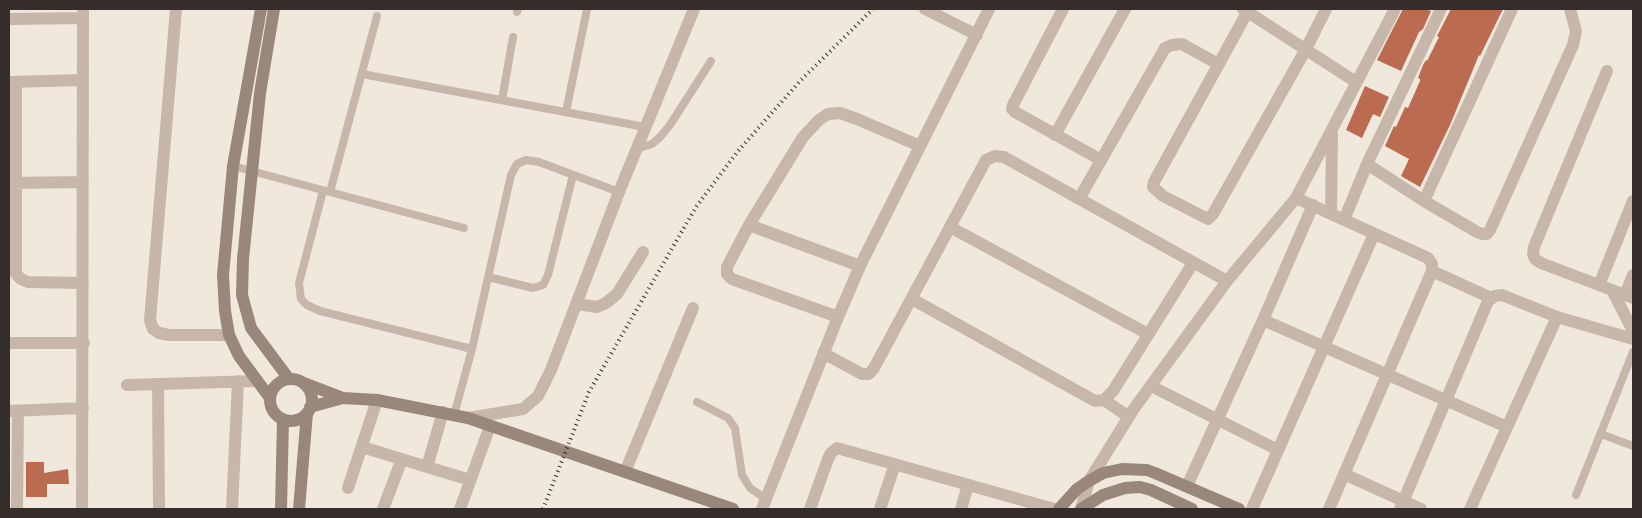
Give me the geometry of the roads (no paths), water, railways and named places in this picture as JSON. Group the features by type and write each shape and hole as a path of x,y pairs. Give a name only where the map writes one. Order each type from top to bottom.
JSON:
{"main road":[{"path":"261,9 233,166 222,275 229,335 239,356 270,398 274,411 283,419 296,420 309,410 343,398"},
{"path":"274,9 260,93 243,260 242,295 251,328 289,379"},
{"path":"270,398 275,386 289,379 299,380 311,394 299,509"},
{"path":"304,384 343,398 377,400 468,418 734,509"},
{"path":"281,509 283,419"},
{"path":"1059,509 1077,489 1088,481 1110,470 1133,469 1155,473 1239,509"},
{"path":"1081,509 1103,495 1132,487 1145,488 1173,505 1192,509"}],"street":[{"path":"176,9 150,320 153,328 159,333 169,335 229,335"},
{"path":"468,418 523,410 538,396 551,370 619,192 694,9"},
{"path":"925,9 977,36"},
{"path":"764,504 823,353 860,266 989,9"},
{"path":"1063,9 1012,105 1012,109 1101,160"},
{"path":"1055,134 1125,9"},
{"path":"1326,9 1306,49 1214,214 1208,219 1162,196 1153,188 1154,182 1247,10 1306,49 1356,82"},
{"path":"1081,509 1088,481 1129,417 1227,281 1296,198 1395,9"},
{"path":"1344,220 1367,164 1441,9"},
{"path":"1424,201 1512,9"},
{"path":"1367,164 1424,201 1482,234 1487,234 1573,44 1576,31 1570,9"},
{"path":"9,19 83,14 84,343 82,509"},
{"path":"1079,199 1165,48 1182,44 1218,64"},
{"path":"1607,71 1534,247 1533,254 1535,259 1541,263 1629,297 1633,275"},
{"path":"83,80 12,82 12,249 16,274 20,279 28,282 83,283"},
{"path":"838,317 732,279 727,274 727,267 749,226 803,137 819,120 828,114 840,113 920,146"},
{"path":"1331,214 1332,130"},
{"path":"823,353 862,374 869,374 879,360 986,160 995,156 1004,157 1227,281"},
{"path":"12,183 83,182"},
{"path":"1296,198 1428,258 1432,264 1432,271 1329,509"},
{"path":"1599,285 1633,201"},
{"path":"1187,486 1313,205"},
{"path":"749,226 860,266"},
{"path":"950,227 1148,334"},
{"path":"1252,509 1374,234"},
{"path":"577,304 597,307 606,303 616,294 643,252"},
{"path":"912,299 1095,401 1104,400 1113,391 1193,263"},
{"path":"1432,271 1491,298 1502,295 1556,317 1633,339"},
{"path":"1612,290 1633,331"},
{"path":"1401,505 1488,301 1495,296"},
{"path":"625,472 693,308"},
{"path":"1470,509 1556,317"},
{"path":"1263,320 1507,427"},
{"path":"9,343 84,343"},
{"path":"232,509 238,381"},
{"path":"126,385 256,381"},
{"path":"158,384 159,509"},
{"path":"1151,386 1278,450"},
{"path":"348,488 377,400"},
{"path":"1104,400 1129,417"},
{"path":"17,509 13,411 83,408"},
{"path":"427,467 449,413"},
{"path":"460,509 490,426"},
{"path":"362,447 470,480"},
{"path":"810,509 828,459 837,448 1054,509"},
{"path":"383,509 402,459"},
{"path":"880,509 895,464"},
{"path":"1344,474 1401,505 1421,509"},
{"path":"961,509 968,485"}],"lane":[{"path":"566,112 588,9"},
{"path":"377,16 362,74 299,283 301,299 307,305 320,311 472,349"},
{"path":"502,100 513,37"},
{"path":"636,150 652,144 660,137 670,125 711,62"},
{"path":"362,74 645,127"},
{"path":"449,413 472,349 511,175 517,164 526,160 539,162 619,192"},
{"path":"233,166 464,228"},
{"path":"488,276 533,288 543,285 548,275 574,175"},
{"path":"1576,496 1633,352"},
{"path":"697,402 728,418 736,428 742,475 764,504"},
{"path":"1600,434 1633,446"}],"railway":[{"path":"543,509 589,392 696,207 738,151 801,80 873,9"}]}
